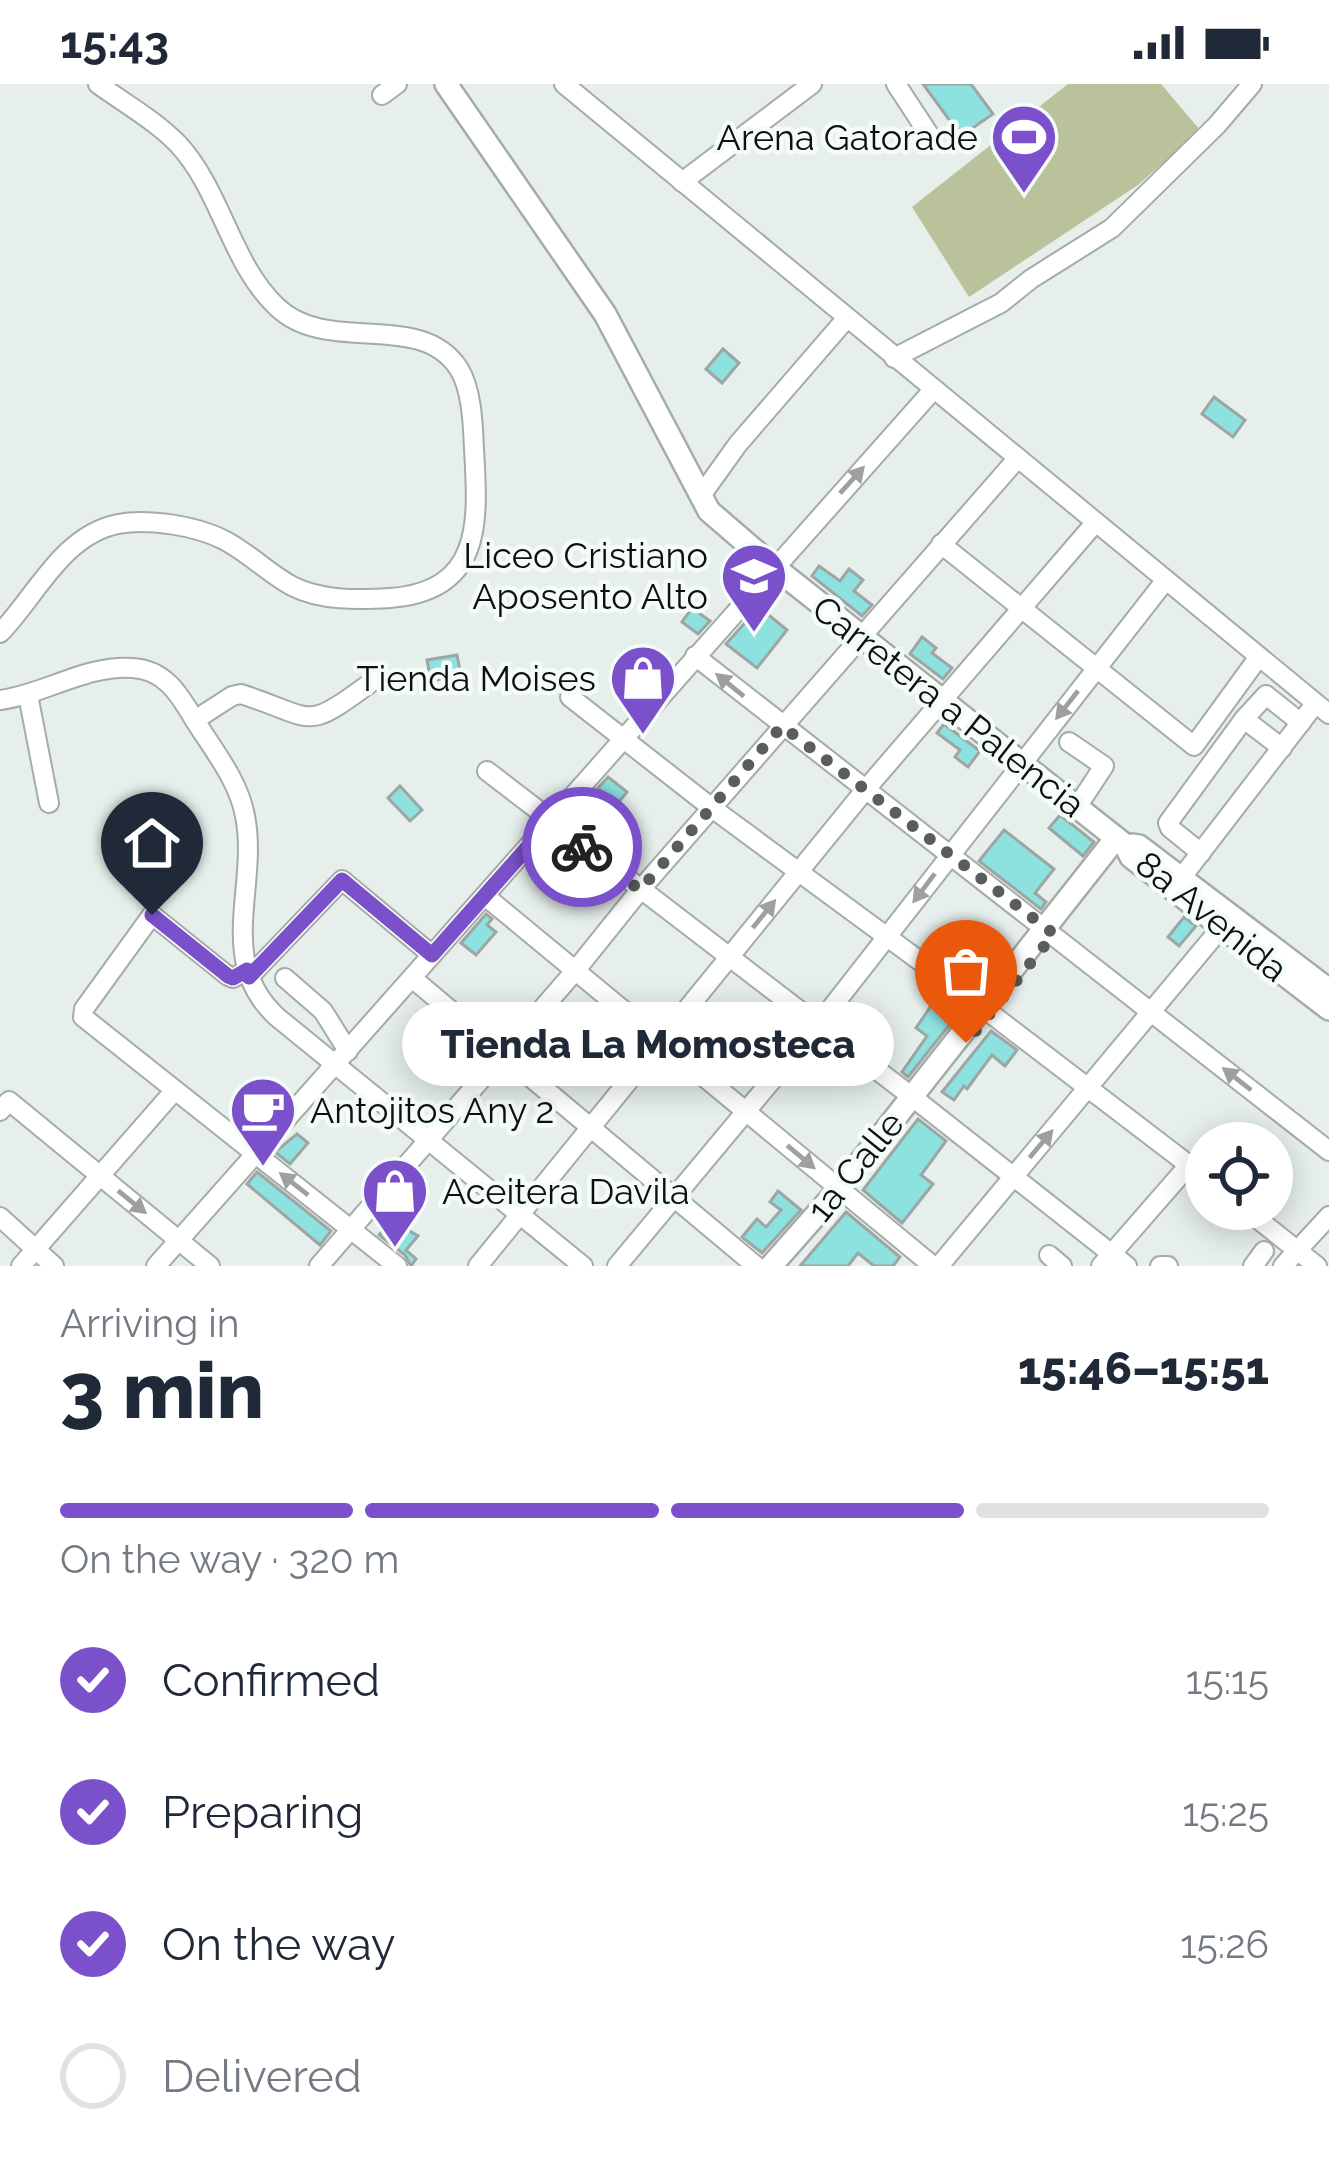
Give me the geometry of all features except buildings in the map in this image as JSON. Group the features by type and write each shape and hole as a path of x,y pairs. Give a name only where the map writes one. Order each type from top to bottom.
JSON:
{"main road":[{"name":"Carretera a Palencia","path":"456,89 596,298 700,496 730,531 1121,841"},
{"name":"8a Avenida","path":"1121,841 1139,846 1329,990"},
{"name":"8a Avenida","path":"1121,841 1131,857 1220,929 1329,1009"},
{"name":"1a Calle","path":"782,1266 1121,841"},
{"name":"1a Calle","path":"771,1266 842,1191"}],"street":[{"path":"0,634 50,568 90,537 116,524 201,531 223,539 295,587 329,598 394,598 437,586 459,565 476,534 473,427 460,370 424,342 402,335 328,333 293,321 273,304 251,272 178,145 98,84"},
{"path":"564,84 1322,709 1300,723 1182,877"},
{"path":"682,182 812,84"},
{"path":"896,84 932,139"},
{"path":"894,358 1001,304 1031,279 1112,228 1252,84"},
{"path":"700,496 738,444 846,319"},
{"path":"156,1266 933,390"},
{"path":"319,1266 860,635 1017,459"},
{"path":"478,1266 866,789 1095,523"},
{"path":"941,544 1193,745 1258,658"},
{"path":"616,1266 818,1025 1165,581"},
{"path":"695,656 1329,1151"},
{"path":"0,700 114,668 135,668 166,681 238,792 245,814 242,940 253,990 277,1017 342,1058 429,1139 584,1266"},
{"path":"195,720 241,694 298,718 315,718 328,714 373,681"},
{"path":"28,695 49,803"},
{"path":"1201,853 1168,823 1244,719 1266,695 1300,723"},
{"path":"571,698 1185,1162"},
{"path":"1244,719 1282,748"},
{"path":"1069,742 1104,766 1077,807"},
{"path":"487,771 1014,1177 1106,1260 1127,1266"},
{"path":"397,1266 83,1017 84,1009 152,915 233,978 248,974 342,880 432,955"},
{"path":"484,896 936,1266 1220,929"},
{"path":"412,978 756,1266"},
{"path":"285,979 322,1011 342,1058"},
{"path":"22,1266 175,1090"},
{"path":"5,1106 101,1176 210,1266"},
{"path":"1106,1260 1185,1170"},
{"path":"1283,1266 1329,1216"},
{"path":"0,1217 55,1266"},
{"path":"1271,1230 1317,1266"}],"green space":[{"name":"Arena Gatorade","path":"1068,84 1161,84 1200,130 1138,185 969,297 912,207"}],"way so far":[{"path":"582,847 640,890 782,726 1054,934 966,1043"}],"place":[{"name":"Arena Gatorade","path":"1024,196"},
{"name":"Liceo Cristiano Aposento Alto","path":"754,635"},
{"name":"Tienda Moises","path":"643,737"},
{"name":"Tienda La Momosteca","path":"966,1043"},
{"name":"Antojitos Any 2","path":"263,1169"},
{"name":"Aceitera Davila","path":"395,1250"}],"route":[{"path":"152,915 228,976 247,970 249,977 342,880 432,955 550,822 582,847"}]}
